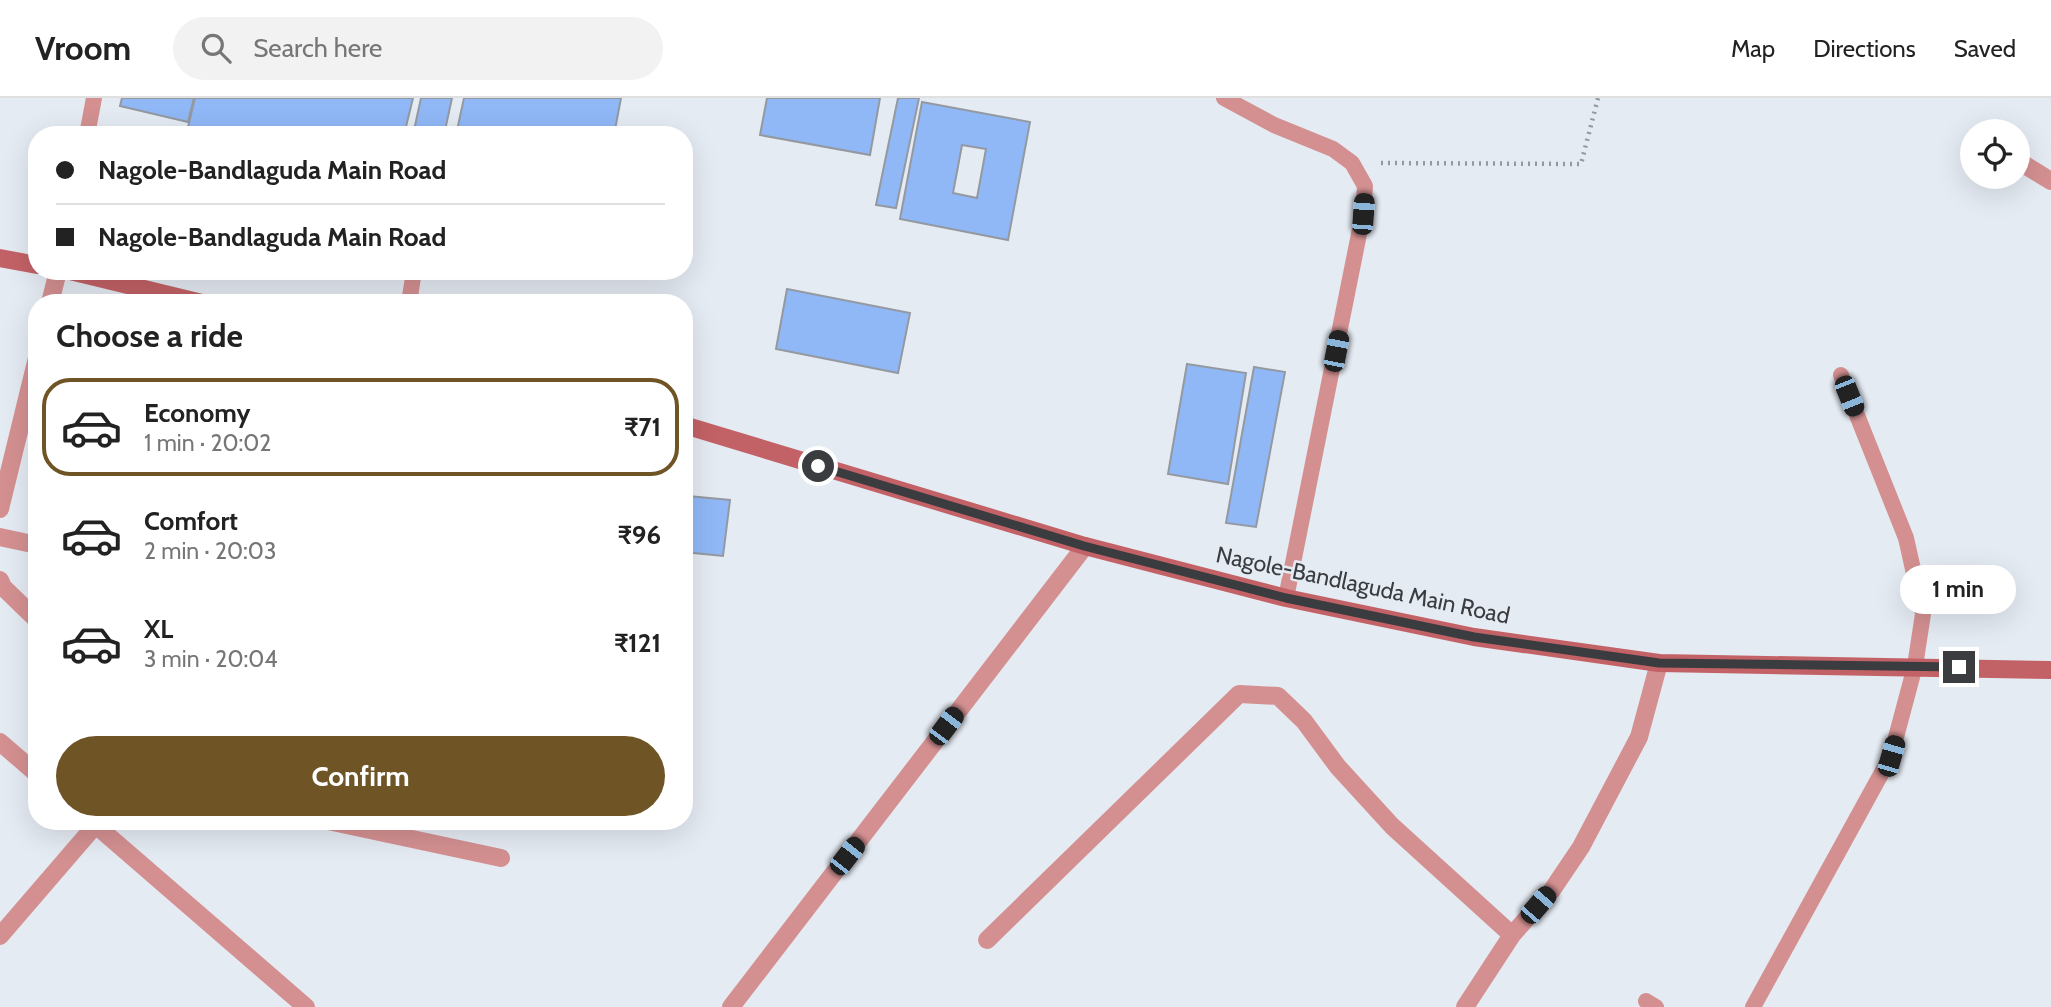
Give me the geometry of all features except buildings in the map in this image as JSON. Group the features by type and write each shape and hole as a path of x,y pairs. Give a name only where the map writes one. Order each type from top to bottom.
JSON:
{"street":[{"path":"2030,168 2051,181"},
{"path":"0,258 28,263"},
{"path":"107,280 165,294"},
{"path":"0,509 28,395"},
{"name":"Nagole-Bandlaguda Main Road","path":"693,428 1084,546 1286,598 1474,637 1659,663 2051,670"},
{"path":"0,537 28,543"},
{"path":"731,1007 1084,546"},
{"path":"0,580 3,587 28,611"},
{"path":"1465,1007 1512,935 1552,890 1581,847 1639,737 1659,663"},
{"path":"987,940 1239,694 1278,696 1304,721 1338,767 1392,826 1512,935"},
{"path":"0,742 28,766"},
{"path":"0,936 88,830"},
{"path":"104,830 306,1007"},
{"path":"370,830 501,858"}],"lane":[{"path":"89,126 94,98"},
{"path":"1224,98 1273,125 1333,149 1352,163 1365,186 1363,214 1286,598"},
{"path":"1753,1007 1891,756 1915,666 1923,614 1906,538 1841,375"}],"path":[{"path":"1352,163 1581,164 1598,98"}],"route":[{"path":"818,466 1084,546 1286,598 1474,637 1659,663 1959,667"}]}
